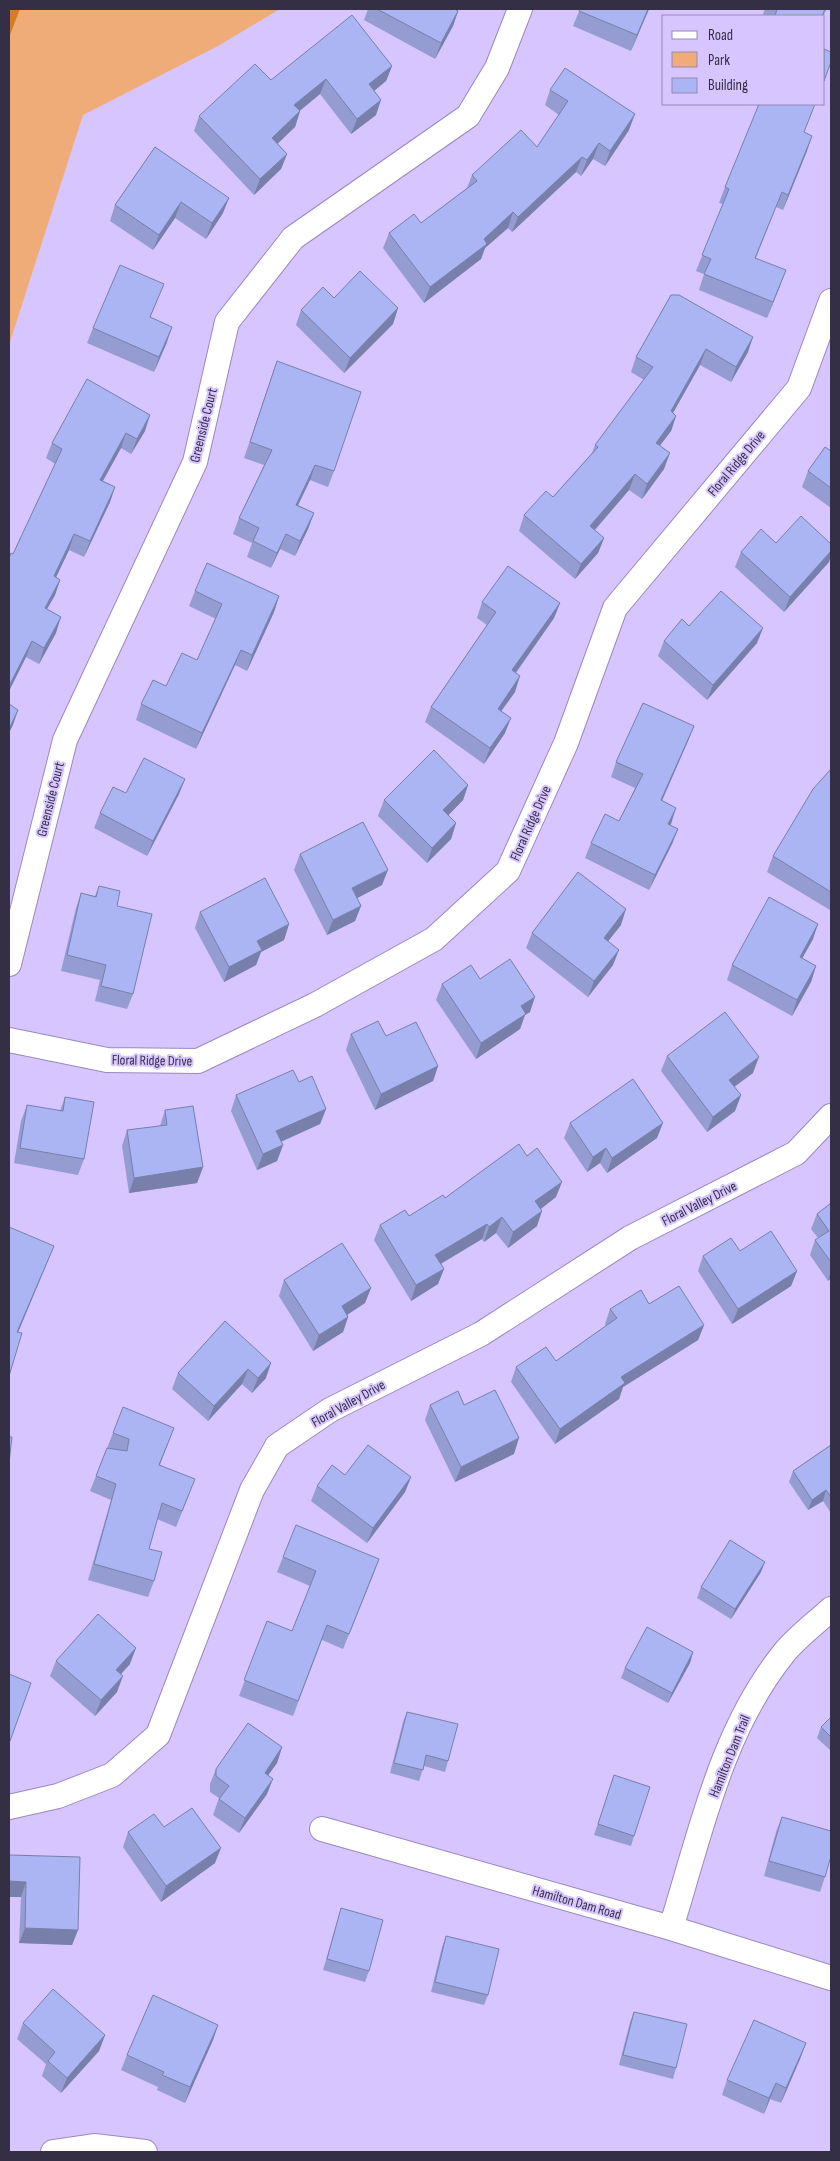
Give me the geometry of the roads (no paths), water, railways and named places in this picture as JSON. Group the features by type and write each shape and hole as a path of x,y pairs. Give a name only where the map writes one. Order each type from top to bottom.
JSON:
{"street":[{"name":"Greenside Court","path":"9,964 65,740 195,462 227,322 293,238 468,116 497,68 520,9"},
{"name":"Floral Ridge Drive","path":"9,1040 107,1060 198,1061 316,1005 434,939 508,870 566,743 615,608 799,388 831,301"},
{"name":"Floral Valley Drive","path":"9,1807 58,1796 112,1775 158,1735 252,1490 277,1446 330,1410 481,1334 630,1238 796,1153 831,1116"},
{"name":"Hamilton Dam Trail","path":"671,1928 721,1768 749,1707 785,1652 831,1608"},
{"name":"Hamilton Dam Road","path":"322,1829 671,1928 831,1978"},
{"path":"53,2152 94,2146 144,2152"}]}
